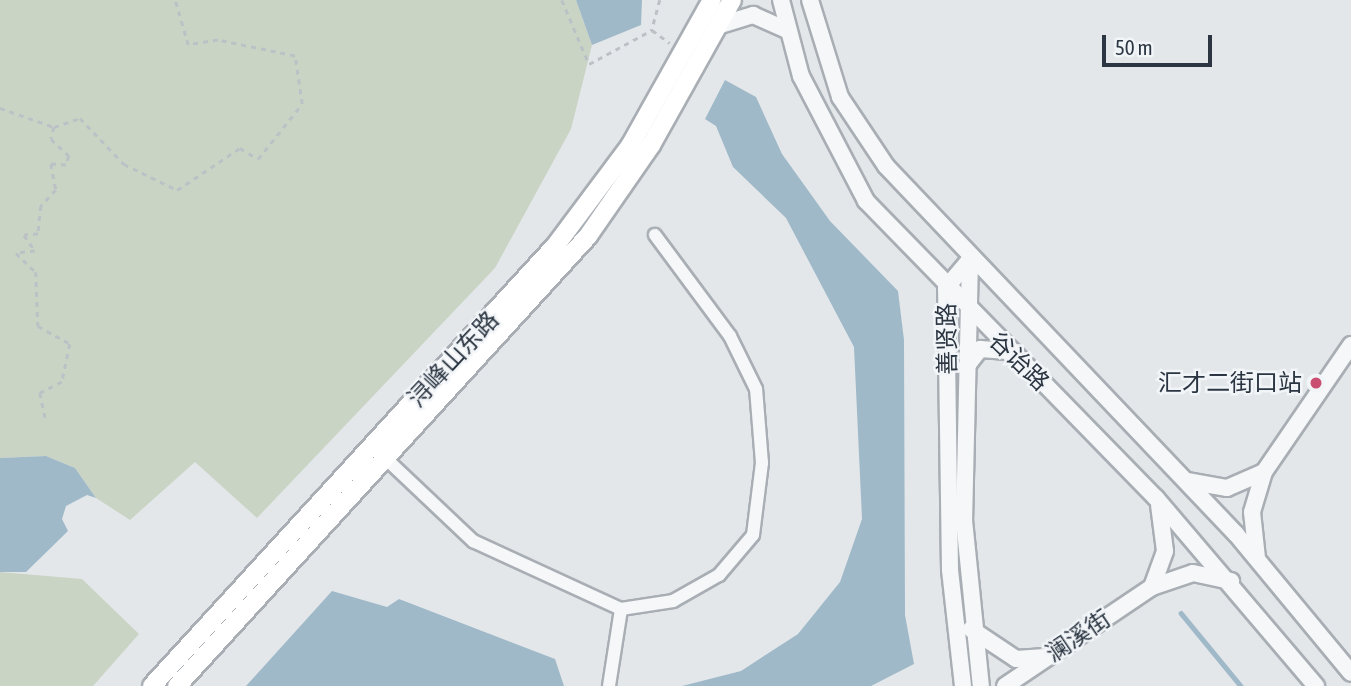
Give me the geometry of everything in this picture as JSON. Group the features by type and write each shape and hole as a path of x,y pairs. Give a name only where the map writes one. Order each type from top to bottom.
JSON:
{"main road":[{"name":"浔峰山东路","path":"177,686 585,209 647,119 712,0"},
{"name":"浔峰山东路","path":"152,686 601,219 732,0"}],"street":[{"path":"782,2 804,0"},
{"name":"谷诒路","path":"810,0 851,116 970,260 1257,559 1351,673"},
{"name":"谷诒路","path":"782,2 787,30 806,89 845,168 866,201 946,288 1156,498 1231,581 1316,686"},
{"path":"717,26 753,15 787,30"},
{"path":"379,452 473,541 621,609 673,601 719,575 753,535 762,463 756,389 730,336 655,235"},
{"name":"善贤路","path":"963,686 950,570 946,288 970,260"},
{"name":"善贤路","path":"970,260 966,367 971,629 981,686"},
{"path":"1257,559 1252,512 1264,472 1351,345"},
{"path":"966,367 980,349 1008,351"},
{"path":"1184,480 1227,488 1264,472"},
{"path":"1152,587 1166,535 1156,498"},
{"name":"澜溪街","path":"1005,686 1152,587 1193,573 1231,581"},
{"path":"609,686 621,609"},
{"path":"971,629 1016,659 1048,657"}],"path":[{"path":"0,108 54,127 80,118 124,164 177,190 240,148 258,159 302,104 295,56 218,40 188,45 175,0"},
{"path":"562,0 589,64 652,30 660,0"},
{"path":"652,30 679,48"},
{"path":"45,416 40,393 62,382 70,344 38,326 36,272 16,253 35,251 24,235 38,234 41,206 56,190 51,164 66,165 69,156 51,139 54,127"}],"green space":[{"path":"0,0 576,0 592,45 571,129 495,268 257,518 195,462 130,520 96,498 75,468 46,456 0,458"},
{"path":"0,572 82,579 139,634 93,686 0,686"}],"water":[{"path":"576,0 642,0 641,25 592,45"},
{"path":"725,80 756,97 782,154 830,221 898,291 904,340 905,615 914,664 871,686 682,686 741,671 798,634 840,582 862,519 854,347 786,218 733,167 716,126 705,119"},
{"path":"46,456 75,468 96,498 87,495 66,506 62,519 68,531 26,572 0,572 0,458"},
{"path":"332,591 387,607 399,599 555,659 564,686 246,686"}],"waterway":[{"path":"1181,613 1241,686"}],"place":[{"name":"汇才二街口站","path":"1316,383"}]}
